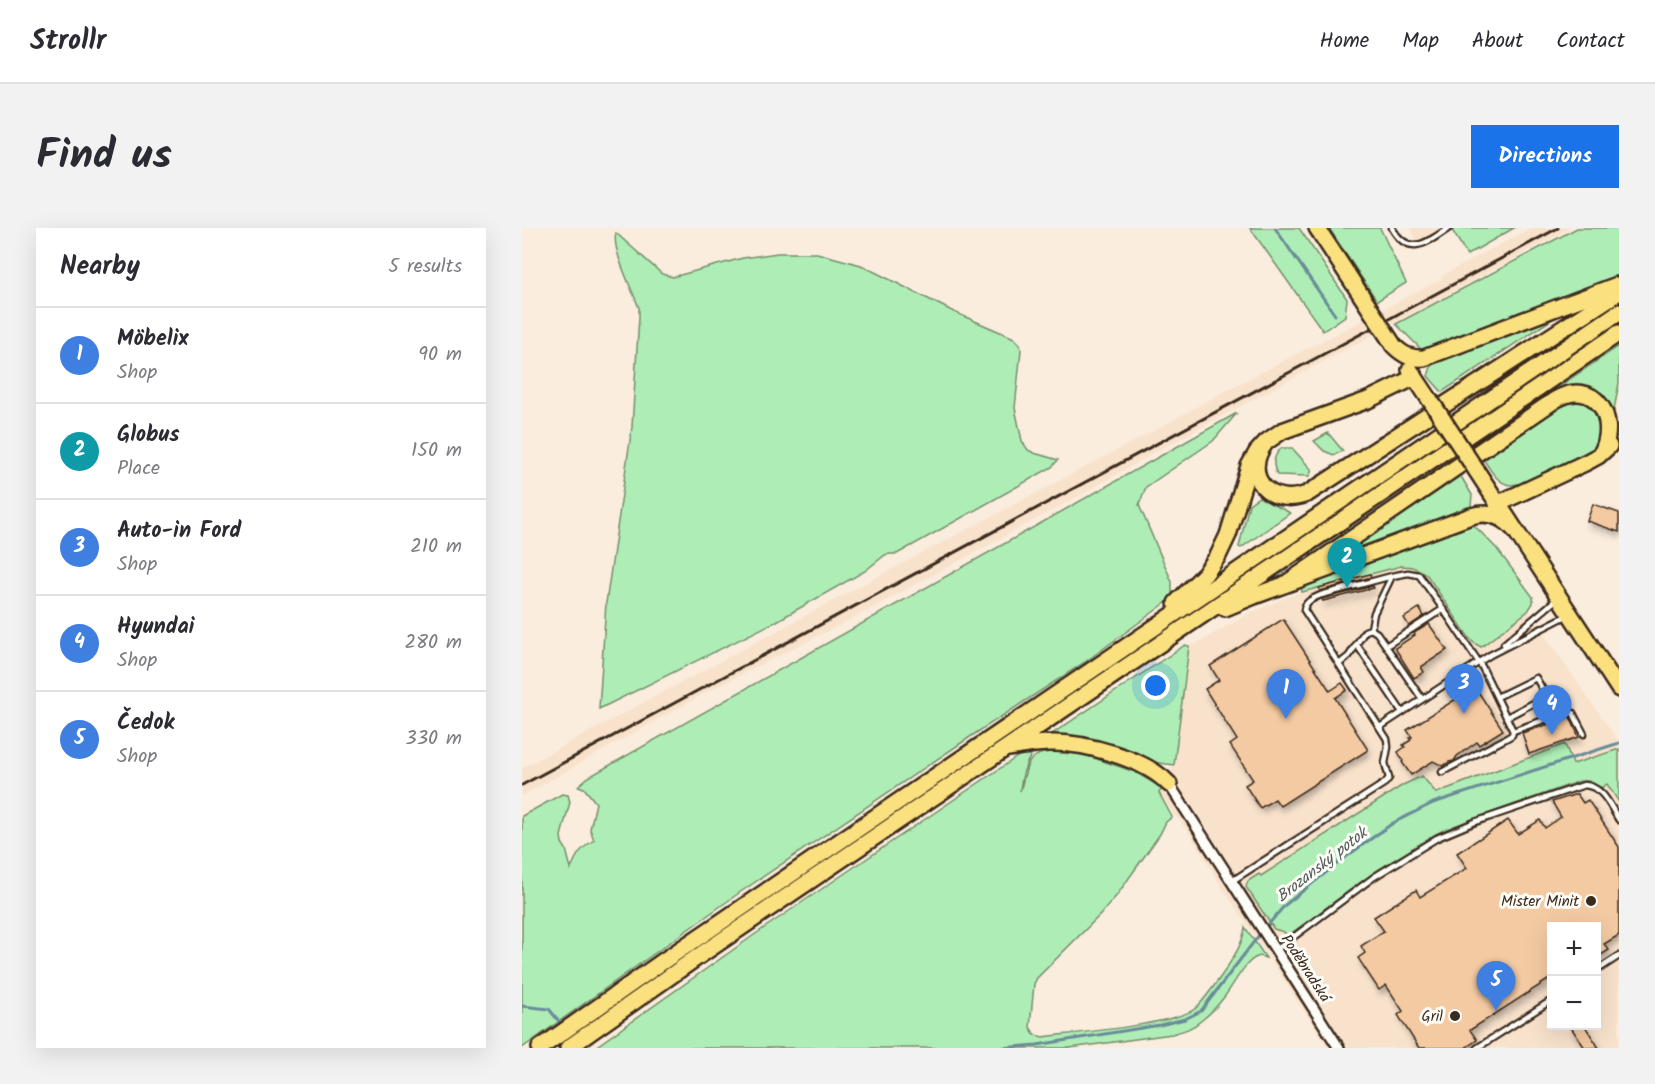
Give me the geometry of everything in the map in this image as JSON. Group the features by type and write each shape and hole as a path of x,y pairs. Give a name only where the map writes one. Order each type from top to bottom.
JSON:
{"main road":[{"path":"1317,228 1619,688"},
{"path":"1394,346 1407,356 1424,358 1619,285"},
{"path":"1266,442 1258,452 1256,460 1260,482 1269,491 1280,496 1294,497 1307,494 1619,292"},
{"path":"543,1046 662,962 1147,631 1619,312"},
{"path":"568,1048 1003,749 1619,333"},
{"path":"1147,631 1197,582 1218,556 1228,535 1249,465 1266,442 1282,431 1368,400 1415,377"},
{"path":"1284,585 1566,394 1588,393 1602,402 1607,409 1612,433 1608,445 1602,452"},
{"path":"1497,504 1587,462 1612,442 1619,428"},
{"path":"1515,530 1513,510 1523,492"},
{"path":"1191,623 1239,602 1475,514 1498,517 1515,530"},
{"path":"1003,749 1050,743 1086,746 1144,766 1169,784"}],"street":[{"name":"Poděbradská","path":"1169,784 1339,1048"}],"lane":[{"path":"1392,228 1407,243 1420,245 1427,243 1449,228"},
{"path":"1232,881 1388,781 1385,758 1388,742 1304,609 1311,599 1392,576 1408,573 1419,575 1479,662 1513,731"},
{"path":"1371,629 1374,613 1392,576"},
{"path":"1380,727 1490,655 1559,597"},
{"path":"1386,646 1443,609"},
{"path":"1490,655 1570,614"},
{"path":"1339,664 1349,656 1365,631 1371,629"},
{"path":"1371,629 1377,633 1422,699"},
{"path":"1357,645 1402,712"},
{"path":"1497,698 1534,678 1538,681 1556,716"},
{"path":"1507,717 1546,696"},
{"path":"1442,772 1507,738 1512,735 1513,731 1567,711 1571,711 1584,734"},
{"path":"1276,950 1374,877 1437,838 1466,825 1584,785 1601,792 1619,820"},
{"path":"1601,968 1619,956"},
{"path":"1477,1048 1547,1003"}],"shaded area":[{"path":"1411,228 1443,228 1423,242 1416,240"},
{"path":"1531,228 1571,228 865,612 707,692 522,796 522,768 1229,389 1442,279 1441,276"},
{"path":"1401,566 1412,566 1427,575 1481,646 1528,611 1619,742 1619,1048 1329,1048 1223,889 1190,834 1159,793 1174,765 1189,646 1248,614 1285,598"}],"green space":[{"path":"1250,228 1299,228 1347,299 1345,316 1323,331"},
{"path":"1329,228 1380,228 1406,283 1377,301"},
{"path":"1456,228 1514,228 1467,255 1452,230"},
{"path":"1577,228 1619,228 1619,278 1432,349 1422,350 1396,324"},
{"path":"616,233 662,274 673,277 743,258 778,253 817,253 861,265 954,312 1014,338 1020,344 1021,350 1015,408 1022,441 1028,450 1058,460 1052,467 897,554 885,555 865,571 775,622 599,709 606,603 632,427 639,317 639,308 617,249"},
{"path":"1554,318 1442,392 1428,376 1432,364 1439,360"},
{"path":"1619,346 1619,383 1614,410 1589,389 1476,447 1474,444"},
{"path":"1576,398 1597,406 1604,434 1596,446 1585,456 1524,484 1505,484 1497,478 1482,457 1565,400"},
{"path":"1237,413 1213,441 1146,487 1139,505 1172,582 1172,597 1167,602 1085,662 739,893 522,1048 522,816 562,794 568,795 570,802 561,836 571,869 580,852 594,840 590,829 596,803 584,788 578,786 587,778"},
{"path":"1328,433 1343,451 1334,455 1324,451 1314,441"},
{"path":"1281,448 1292,448 1312,470 1309,476 1277,475 1274,461"},
{"path":"1459,473 1472,495 1471,506 1321,566"},
{"path":"1259,497 1290,513 1241,548 1239,547 1249,504"},
{"path":"1470,521 1497,549 1533,597 1533,603 1528,611 1481,647 1470,639 1427,575 1415,568 1401,566 1302,592 1303,584"},
{"path":"1185,645 1189,646 1174,765 1151,762 1069,735 1052,734"},
{"path":"1565,744 1573,764 1619,749 1619,802 1607,784 1601,788 1589,781 1580,781 1446,829 1376,871 1290,934 1274,929 1246,887 1248,881 1259,874 1261,876 1403,785 1422,776 1436,793"},
{"path":"1057,750 1088,756 1135,772 1162,788 1159,793 1172,817 1166,822 1117,895 1037,978 1034,984 1030,1027 1035,1035 1043,1037 1147,1024 1185,1014 1196,1008 1224,972 1240,945 1245,927 1266,958 1258,956 1248,963 1220,1003 1195,1025 1172,1034 1070,1048 594,1048 764,928 1020,755 1031,755 1023,772 1020,791 1027,767 1033,758"}],"building":[{"path":"1593,504 1619,513 1619,532 1587,521"},
{"path":"1370,574 1371,577 1320,591 1319,588"},
{"path":"1373,586 1374,588 1323,601 1322,599"},
{"path":"1419,608 1424,616 1409,626 1404,618"},
{"path":"1283,619 1330,691 1342,683 1347,690 1335,698 1368,750 1280,806 1275,799 1260,808 1245,785 1253,780 1230,745 1237,740 1205,689 1219,680 1210,666"},
{"path":"1429,624 1447,650 1421,667 1424,672 1414,678 1395,648"},
{"path":"1475,687 1503,730 1479,745 1477,742 1457,756 1454,761 1443,766 1433,761 1411,775 1398,752 1411,740 1409,738 1412,737 1407,730"},
{"path":"1570,717 1579,737 1529,754 1522,733"},
{"path":"1577,794 1583,803 1588,800 1619,847 1619,935 1604,944 1609,950 1601,955 1601,922 1547,922 1547,981 1470,1030 1477,1040 1465,1048 1419,1048 1398,1015 1403,1011 1386,985 1379,990 1358,958 1365,953 1361,946 1384,931 1374,917 1416,890 1420,897 1467,868 1457,853 1508,820 1518,834 1540,820 1545,828 1561,817 1552,802"},
{"path":"1573,1030 1588,1030 1599,1048 1585,1048"}],"waterway":[{"path":"1275,228 1335,315"},
{"name":"Brozanský potok","path":"1001,1048 1037,1045 1185,1019 1201,1011 1285,905 1393,823 1433,803 1619,743"},
{"name":"Brozanský potok","path":"522,1006 549,1009 562,1025"}],"railway":[{"path":"522,785 1558,228"}],"place":[{"name":"Globus","path":"1347,588"},
{"name":"Auto-in Ford","path":"1464,714"},
{"name":"Möbelix","path":"1286,719"},
{"name":"Hyundai","path":"1552,735"},
{"name":"Mister Minit","path":"1591,901"},
{"name":"Čedok","path":"1496,1011"},
{"name":"Gril","path":"1455,1016"}]}
